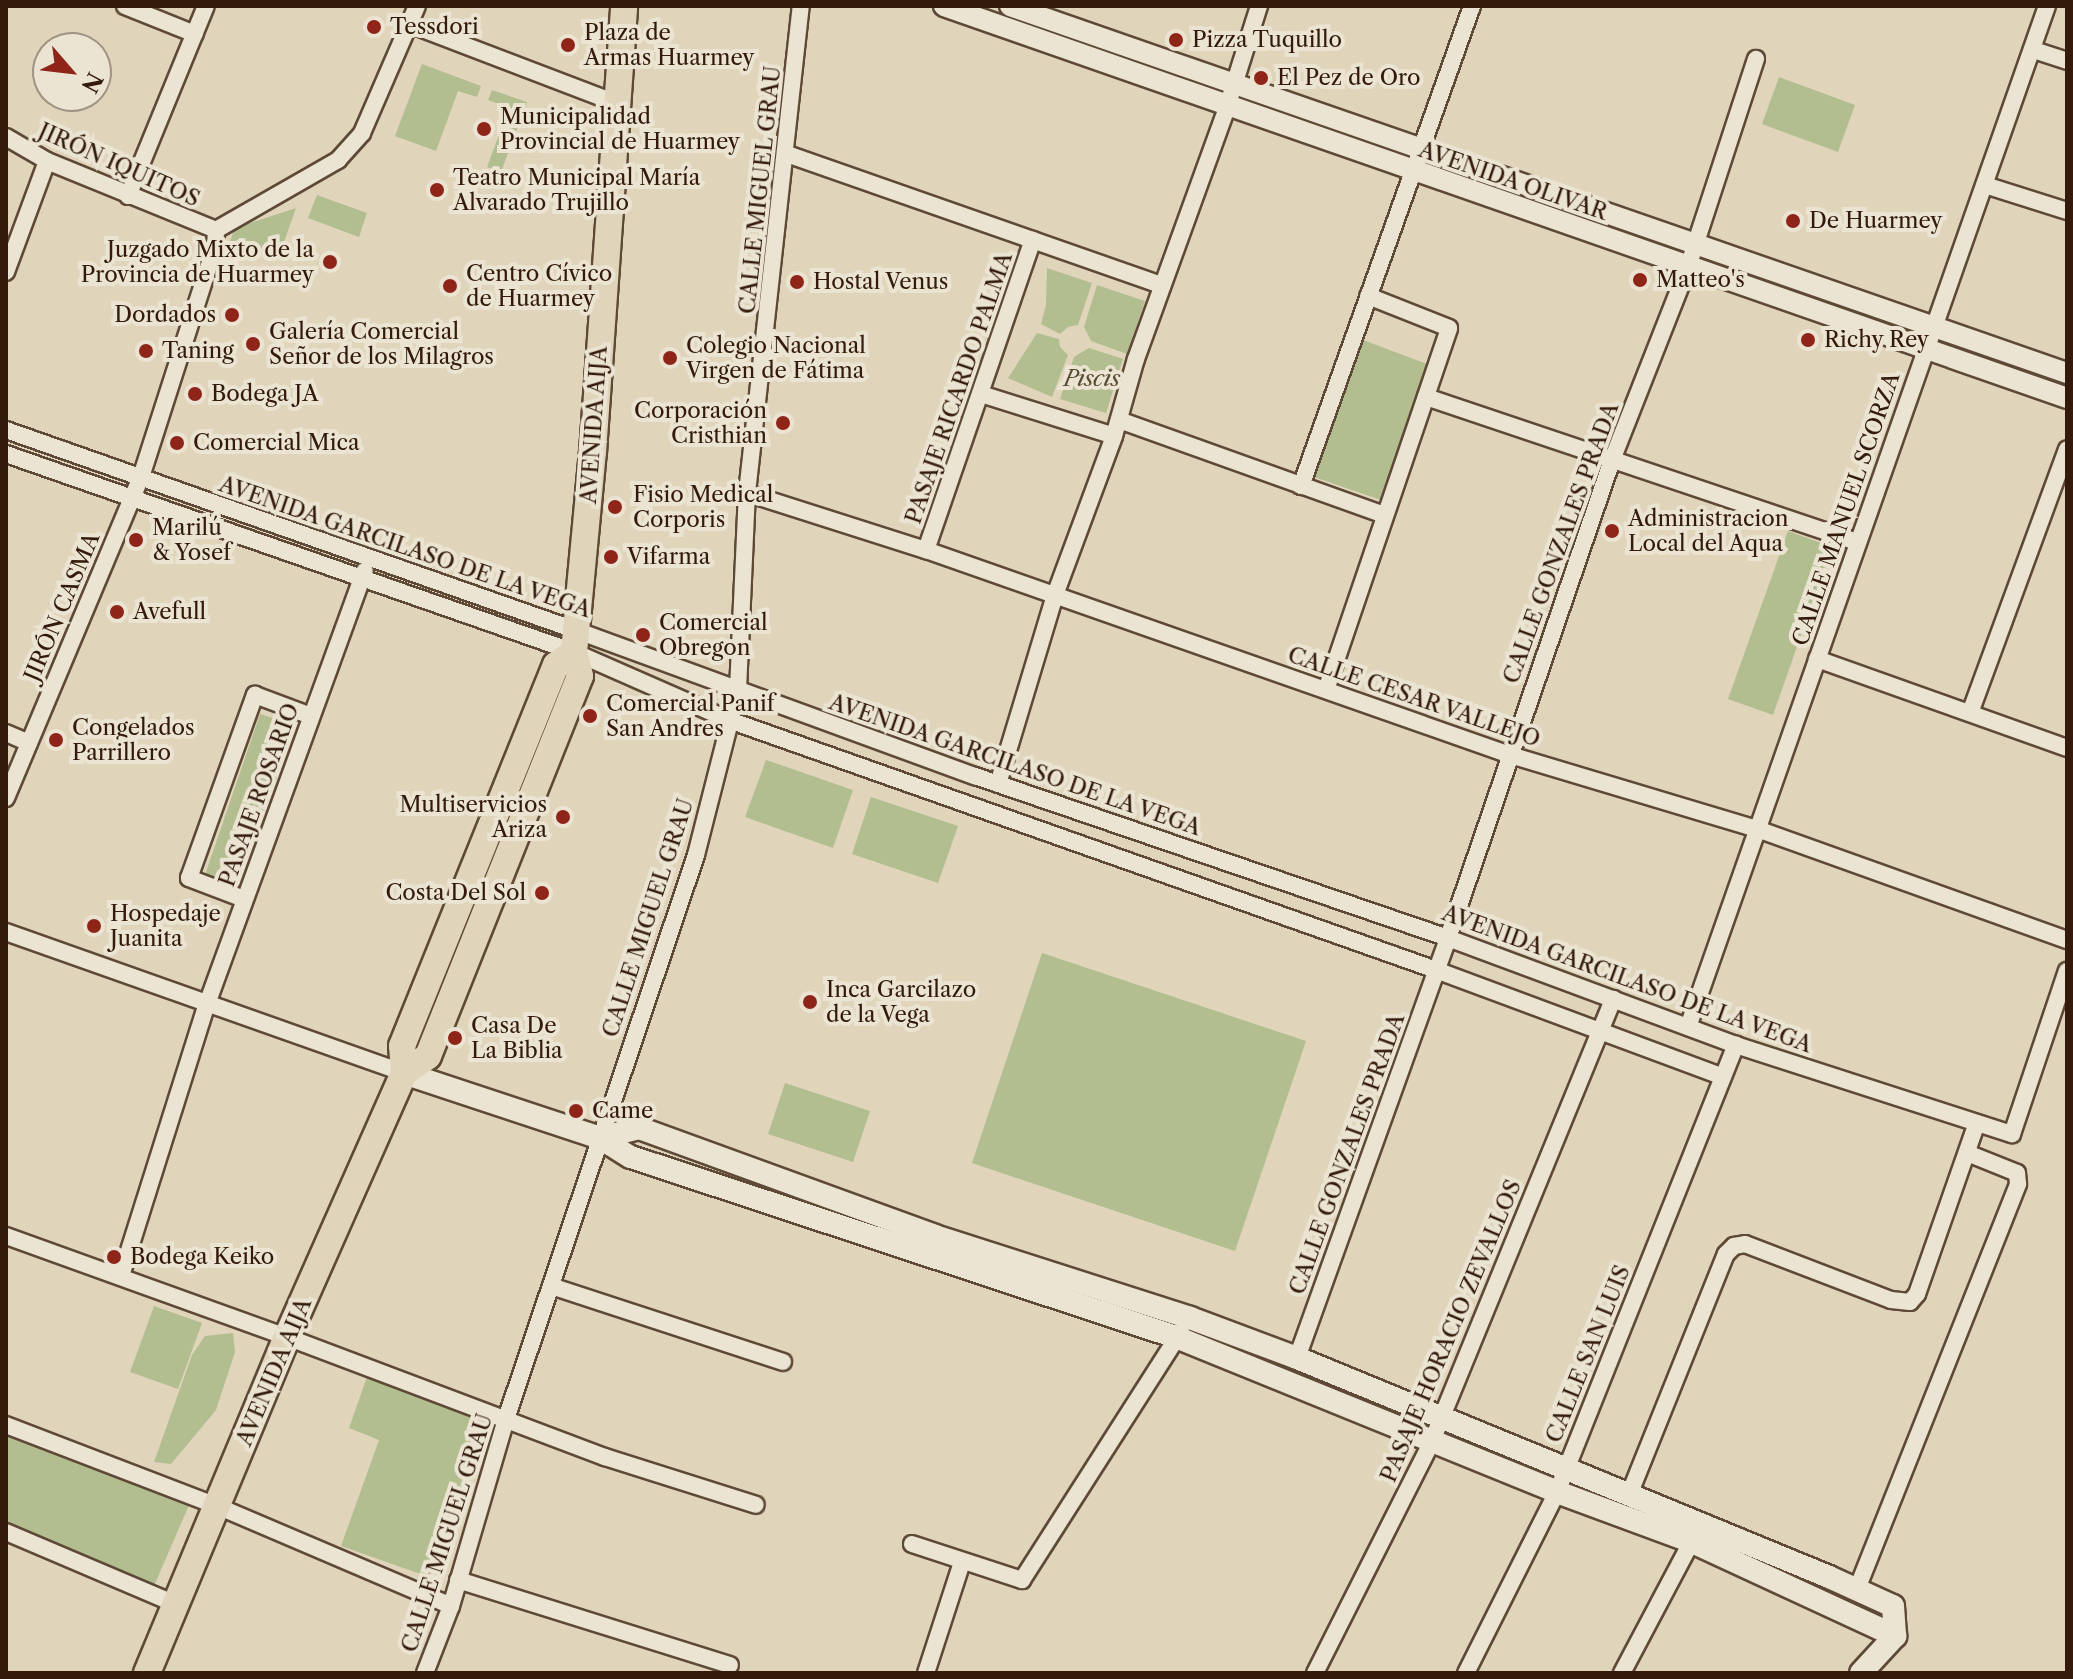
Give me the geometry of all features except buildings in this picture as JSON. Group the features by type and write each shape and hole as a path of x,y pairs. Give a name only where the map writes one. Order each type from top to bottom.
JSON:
{"main road":[{"name":"AVENIDA AIJA","path":"147,1673 287,1337 404,1073 428,1056 580,676 576,642 624,6"},
{"path":"404,1073 600,1138 631,1157 1176,1337 1557,1492 1696,1533 1857,1589 1893,1606 1895,1636 1861,1673"},
{"path":"600,1138 639,1128 935,1236 1190,1318 1297,1358 1629,1495 1895,1636"}],"street":[{"path":"125,6 195,34"},
{"path":"128,196 206,6"},
{"path":"216,230 338,160 362,133 417,6"},
{"name":"CALLE MIGUEL GRAU","path":"425,1673 451,1606 506,1419 696,855 738,690 747,493 801,6"},
{"name":"AVENIDA OLIVAR","path":"944,6 2067,398"},
{"name":"AVENIDA OLIVAR","path":"1010,6 1052,13 1234,85 2067,373"},
{"path":"998,784 1055,595 1116,428 1259,6"},
{"path":"1301,486 1472,6"},
{"name":"CALLE MANUEL SCORZA","path":"1688,1027 2047,6"},
{"path":"1042,41 1052,13"},
{"path":"409,24 618,104"},
{"path":"2034,50 2067,61"},
{"name":"CALLE GONZALES PRADA","path":"1297,1358 1448,938 1612,460 1688,267 1756,59"},
{"name":"JIRÓN IQUITOS","path":"6,137 47,161 216,230"},
{"path":"787,154 1162,285"},
{"path":"6,272 47,161"},
{"path":"1985,185 2067,211"},
{"name":"JIRÓN CASMA","path":"6,798 141,477 215,246 216,230"},
{"name":"PASAJE RICARDO PALMA","path":"926,550 1033,240"},
{"path":"1326,690 1449,328 1368,296"},
{"path":"981,394 1116,428 1385,515"},
{"path":"1426,397 1857,542"},
{"name":"AVENIDA GARCILASO DE LA VEGA","path":"6,430 369,558 576,642 729,720 1436,970 1723,1077"},
{"path":"1970,713 2067,449"},
{"name":"AVENIDA GARCILASO DE LA VEGA","path":"6,454 362,579 738,690 998,784 1448,938 1736,1045 2012,1134 2067,971"},
{"name":"CALLE CESAR VALLEJO","path":"747,493 926,550 1510,755 1757,829 2067,940"},
{"name":"PASAJE ROSARIO","path":"121,1276 207,1004 369,558"},
{"path":"1817,659 2067,748"},
{"path":"244,899 189,878 244,723 255,695 311,716"},
{"path":"6,733 29,743"},
{"path":"6,932 404,1073"},
{"name":"PASAJE HORACIO ZEVALLOS","path":"1315,1673 1432,1441 1613,999"},
{"name":"CALLE SAN LUIS","path":"1466,1673 1557,1492 1736,1045"},
{"path":"1629,1495 1726,1254 1734,1246 1758,1248 1891,1300 1910,1302 1917,1294 1977,1123"},
{"path":"1857,1589 2018,1184 2017,1173 1967,1153"},
{"path":"6,1236 287,1337 605,1457 756,1505"},
{"path":"551,1286 783,1362"},
{"path":"912,1544 1022,1580 1190,1318"},
{"path":"6,1425 217,1506 451,1606"},
{"path":"6,1532 176,1604"},
{"path":"1622,1673 1696,1533"},
{"path":"926,1673 962,1562"},
{"path":"458,1580 730,1665"}],"green space":[{"path":"422,64 481,86 477,97 458,91 436,151 395,136"},
{"path":"1779,77 1855,105 1838,152 1762,124"},
{"path":"492,90 527,102 501,172 487,167 509,108 488,100"},
{"path":"317,195 367,213 359,237 308,218"},
{"path":"296,208 278,259 229,244 235,228"},
{"name":"Piscis","path":"1047,268 1092,283 1078,325 1068,327 1060,334 1041,324 1046,305"},
{"name":"Piscis","path":"1097,285 1145,301 1127,354 1091,341 1084,327"},
{"name":"Piscis","path":"1037,333 1059,339 1060,347 1068,355 1052,397 1008,378"},
{"path":"1363,340 1427,364 1381,500 1314,477"},
{"name":"Piscis","path":"1089,348 1123,359 1106,413 1060,399 1074,357"},
{"path":"1788,531 1832,547 1773,715 1728,699"},
{"path":"260,714 296,725 237,885 205,875"},
{"path":"766,760 853,790 833,848 745,817"},
{"path":"871,797 958,826 938,883 852,854"},
{"path":"1042,953 1306,1041 1235,1251 972,1163"},
{"path":"785,1083 870,1111 853,1162 768,1134"},
{"path":"154,1306 202,1323 178,1389 130,1372"},
{"path":"233,1333 235,1352 216,1410 171,1464 154,1462 192,1355 205,1336"},
{"path":"367,1377 486,1420 429,1577 341,1546 379,1440 349,1428"},
{"path":"6,1435 189,1505 154,1586 6,1523"}],"place":[{"name":"Tessdori","path":"374,27"},
{"name":"Pizza Tuquillo","path":"1176,40"},
{"name":"Plaza de Armas Huarmey","path":"568,45"},
{"name":"El Pez de Oro","path":"1261,78"},
{"name":"Municipalidad Provincial de Huarmey","path":"484,129"},
{"name":"Teatro Municipal María Alvarado Trujillo","path":"437,190"},
{"name":"De Huarmey","path":"1793,221"},
{"name":"Juzgado Mixto de la Provincia de Huarmey","path":"330,262"},
{"name":"Matteo's","path":"1640,280"},
{"name":"Hostal Venus","path":"797,282"},
{"name":"Centro Cívico de Huarmey","path":"450,286"},
{"name":"Dordados","path":"232,315"},
{"name":"Richy Rey","path":"1808,340"},
{"name":"Galería Comercial Señor de los Milagros","path":"253,344"},
{"name":"Taning","path":"146,351"},
{"name":"Colegio Nacional Virgen de Fátima","path":"670,358"},
{"name":"Bodega JA","path":"195,394"},
{"name":"Corporación Cristhian","path":"783,423"},
{"name":"Comercial Mica","path":"177,443"},
{"name":"Fisio Medical Corporis","path":"615,507"},
{"name":"Administracion Local del Aqua","path":"1612,531"},
{"name":"Marilú & Yosef","path":"136,540"},
{"name":"Vifarma","path":"611,557"},
{"name":"Avefull","path":"117,612"},
{"name":"Comercial Obregon","path":"643,635"},
{"name":"Comercial Panif San Andres","path":"590,716"},
{"name":"Congelados Parrillero","path":"56,740"},
{"name":"Multiservicios Ariza","path":"563,817"},
{"name":"Costa Del Sol","path":"542,893"},
{"name":"Hospedaje Juanita","path":"94,926"},
{"name":"Inca Garcilazo de la Vega","path":"810,1002"},
{"name":"Casa De La Biblia","path":"455,1038"},
{"name":"Came","path":"576,1111"},
{"name":"Bodega Keiko","path":"114,1257"}]}
